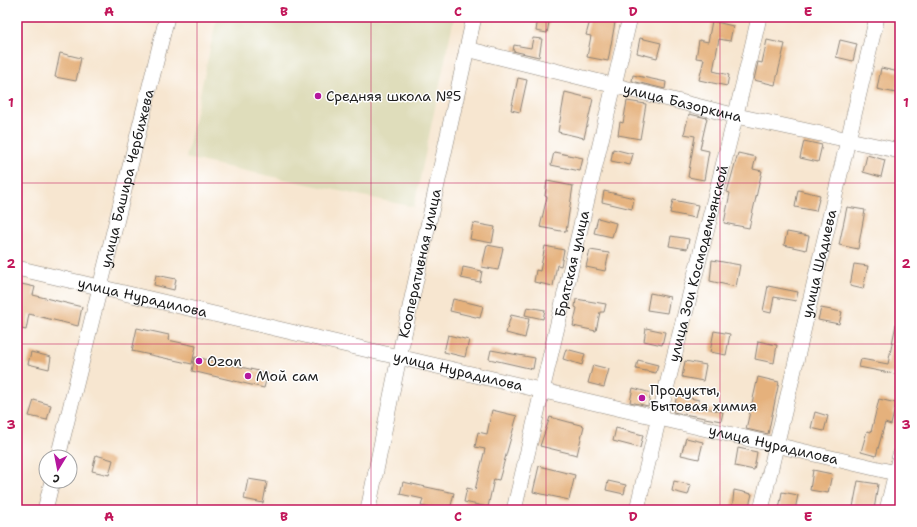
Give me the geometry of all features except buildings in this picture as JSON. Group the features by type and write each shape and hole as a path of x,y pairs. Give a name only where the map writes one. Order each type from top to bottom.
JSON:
{"street":[{"name":"улица Башира Чербижева","path":"60,449 167,17"},
{"name":"Кооперативная улица","path":"368,510 399,357 474,17"},
{"name":"Братская улица","path":"514,510 630,17"},
{"name":"улица Зои Космодемьянской","path":"637,510 658,418 737,116 759,17"},
{"name":"улица Шадиева","path":"761,510 847,139 877,17"},
{"name":"улица Базоркина","path":"467,49 737,116 900,151"},
{"name":"улица Нурадилова","path":"17,268 898,474"},
{"path":"887,510 898,474 900,456"},
{"path":"45,510 50,489"}],"shaded area":[{"name":"Средняя школа №5","path":"217,17 454,17 414,207 186,158"}],"place":[{"name":"Средняя школа №5","path":"318,96"},
{"name":"Ozon","path":"199,361"},
{"name":"Мой сам","path":"248,376"},
{"name":"Продукты, Бытовая химия","path":"642,398"}]}
